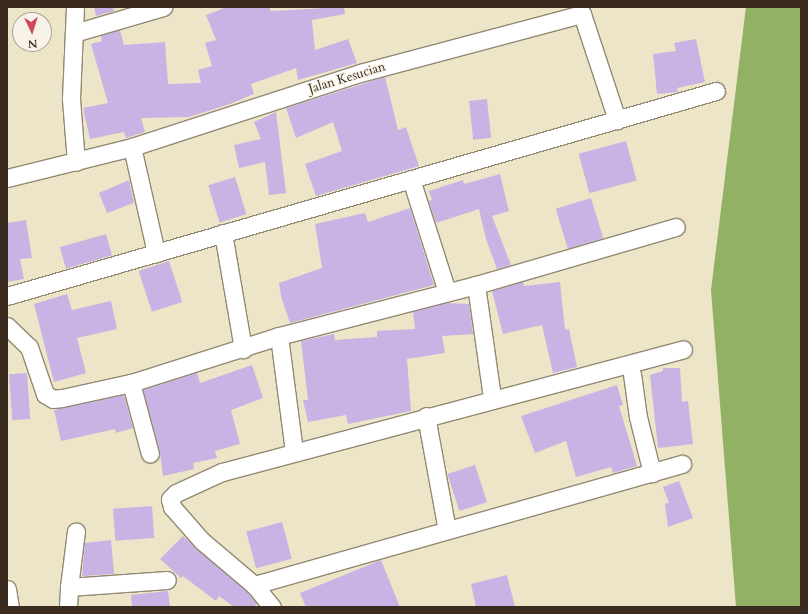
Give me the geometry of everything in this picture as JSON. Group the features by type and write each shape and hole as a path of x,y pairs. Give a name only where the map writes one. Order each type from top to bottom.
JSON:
{"street":[{"path":"75,7 71,99 76,162"},
{"path":"74,33 163,7"},
{"name":"Jalan Kesucian","path":"7,178 132,147 360,73 582,14 617,120"},
{"path":"7,296 716,91"},
{"path":"132,147 156,253"},
{"path":"411,179 448,292"},
{"path":"7,326 29,347 47,397 62,398 131,383 243,349 279,336 476,285 676,227"},
{"path":"223,233 243,349"},
{"path":"476,285 492,398"},
{"path":"279,336 294,452"},
{"path":"272,607 254,585 202,541 172,507 170,499 179,490 222,472 492,398 683,349"},
{"path":"632,374 638,417 652,473"},
{"path":"131,383 150,454"},
{"path":"426,416 447,530"},
{"path":"254,585 682,464"},
{"path":"68,607 76,531"},
{"path":"69,587 167,580"},
{"path":"7,589 10,607"}],"green space":[{"path":"746,7 801,7 801,607 736,607 711,290"}],"building":[{"path":"94,7 113,7 114,11 96,16"},
{"path":"227,7 269,7 271,11 344,7 345,14 312,20 315,50 348,39 357,63 298,80 296,68 251,84 254,94 230,104 189,117 141,118 145,132 126,138 124,132 90,139 83,108 108,103 91,44 102,41 101,36 120,30 124,45 165,42 168,84 201,83 198,70 212,66 205,43 216,40 206,15"},
{"path":"696,39 705,82 677,88 678,92 657,94 653,54 676,51 674,43"},
{"path":"385,77 398,130 406,127 419,166 316,196 305,164 342,151 333,122 296,138 286,108"},
{"path":"487,99 491,138 473,140 469,101"},
{"path":"276,112 286,193 269,195 265,162 239,168 234,145 261,139 254,122"},
{"path":"626,141 637,181 589,193 579,154"},
{"path":"500,174 509,211 492,216 511,265 497,269 486,239 479,209 436,223 429,201 432,200 429,191 463,180 464,184"},
{"path":"235,177 246,214 220,222 208,185"},
{"path":"129,180 134,203 107,213 99,193"},
{"path":"591,198 603,238 568,249 556,209"},
{"path":"410,208 434,285 290,323 281,296 279,283 322,268 315,224 365,213 368,222"},
{"path":"26,220 32,258 20,259 24,279 7,282 7,223"},
{"path":"106,234 112,255 66,268 60,247"},
{"path":"169,261 182,302 152,312 139,271"},
{"path":"523,282 524,286 560,282 565,330 569,329 577,367 553,373 542,325 503,334 492,291"},
{"path":"67,294 72,310 111,301 117,329 77,338 86,373 54,382 34,304"},
{"path":"445,303 469,304 473,334 442,336 445,353 407,359 411,411 348,424 346,415 308,422 303,400 308,400 301,341 334,334 335,340 377,337 377,331 415,329 413,312"},
{"path":"252,365 263,398 231,410 240,444 215,451 217,458 193,463 194,469 163,476 160,451 143,390 197,373 200,383"},
{"path":"663,368 680,368 682,402 688,401 693,444 658,448 650,375 663,371"},
{"path":"27,373 30,419 12,420 9,374"},
{"path":"617,385 623,405 619,406 637,466 613,473 611,467 576,477 566,441 535,453 521,416"},
{"path":"124,395 133,428 116,433 115,429 61,441 54,410"},
{"path":"475,465 487,502 459,511 447,474"},
{"path":"679,481 693,518 668,527 665,504 669,503 663,487"},
{"path":"152,506 154,538 115,541 113,509"},
{"path":"282,522 292,559 256,568 246,532"},
{"path":"183,536 247,592 257,604 254,607 234,607 219,596 216,601 183,576 181,578 160,559"},
{"path":"111,540 114,574 82,576 85,543"},
{"path":"381,560 400,607 306,607 300,593"},
{"path":"507,575 515,607 476,607 471,584"},
{"path":"168,591 170,607 132,607 131,595"}]}
